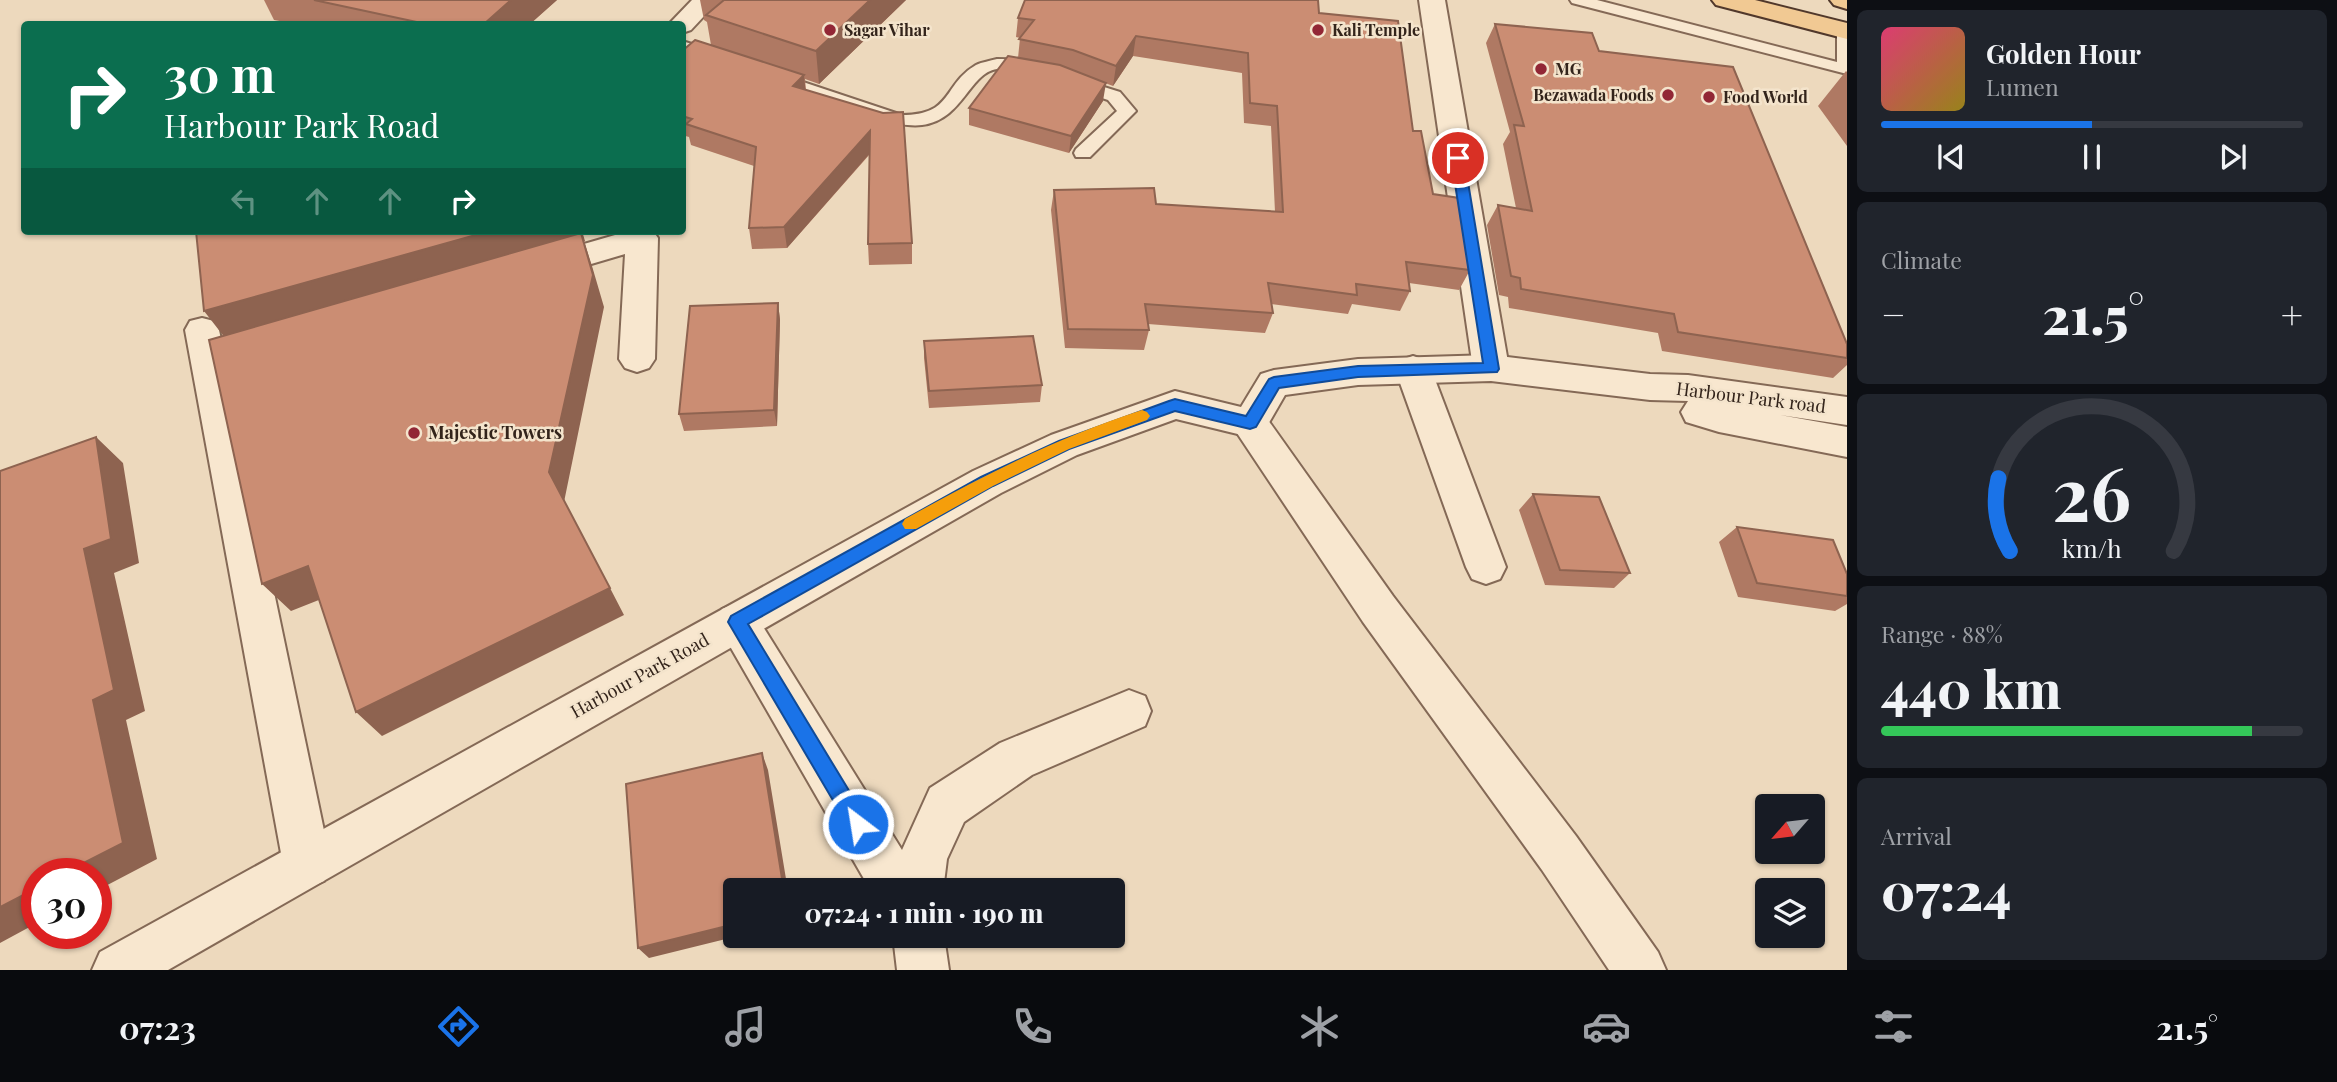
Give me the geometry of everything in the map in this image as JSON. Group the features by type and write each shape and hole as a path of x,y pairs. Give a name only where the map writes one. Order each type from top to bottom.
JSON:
{"main road":[{"path":"1725,0 1846,31"}],"street":[{"path":"686,21 706,0"},
{"path":"1432,0 1491,369"},
{"path":"510,277 639,235 637,359"},
{"path":"216,351 307,864"},
{"path":"1413,369 1486,567"},
{"name":"Harbour Park Road","path":"118,970 987,482 1064,445 1175,405 1250,423 1274,383 1358,372 1491,369 1650,387"},
{"name":"Harbour Park road","path":"1650,387 1688,388 1847,411"},
{"name":"Harbour Park road","path":"1650,387 1685,408 1719,418 1847,442"},
{"path":"1250,423 1378,609 1559,853 1640,970"},
{"path":"737,622 891,878"},
{"path":"920,878 923,857 947,805 1016,759 1129,711"},
{"path":"920,948 923,970"}],"lane":[{"path":"1578,0 1847,69 1846,31"},
{"path":"686,47 734,63"},
{"path":"759,72 900,120 918,123 944,113 983,67 996,64 1014,65 1101,90 1122,103 1127,111 1083,153"}],"building":[{"path":"314,0 511,0 487,21 412,21"},
{"name":"Sagar Vihar","path":"724,0 870,0 816,51 706,15"},
{"path":"1025,0 1318,0 1319,13 1398,21 1413,131 1421,131 1433,194 1459,198 1470,270 1406,262 1410,291 1356,284 1357,295 1268,283 1273,313 1145,304 1149,330 1068,329 1054,190 1154,188 1156,204 1283,212 1277,106 1250,103 1248,53 1136,36 1116,66 1073,50 1019,39 1034,20 1018,18"},
{"path":"1495,24 1592,33 1599,51 1733,67 1847,344 1847,358 1678,332 1674,314 1521,289 1520,278 1511,276 1498,205 1532,211 1514,125 1524,126"},
{"path":"695,40 804,75 793,86 883,113 903,112 912,243 868,244 870,131 784,227 749,228 756,147 686,124 692,119 686,117 686,48"},
{"path":"1008,56 1060,65 1106,83 1071,136 969,108"},
{"path":"196,235 476,235 204,311"},
{"path":"582,235 593,275 549,472 610,588 356,712 308,566 262,584 209,340"},
{"path":"778,303 774,410 679,414 690,306"},
{"path":"1033,336 1042,385 929,391 924,341"},
{"path":"96,437 111,539 84,549 114,690 93,700 123,843 94,858 21,858 21,896 0,907 0,471"},
{"path":"1533,494 1599,497 1630,573 1560,570"},
{"path":"1737,527 1833,540 1847,574 1847,596 1757,583"},
{"path":"762,753 782,878 723,878 723,927 638,948 626,784"}],"slow traffic":[{"path":"910,524 987,482 1064,445 1142,416"}],"place":[{"name":"Sagar Vihar","path":"830,30"},
{"name":"Kali Temple","path":"1318,30"},
{"name":"MG","path":"1541,69"},
{"name":"Bezawada Foods","path":"1668,95"},
{"name":"Food World","path":"1709,97"},
{"name":"Majestic Towers","path":"414,433"}],"route":[{"path":"858,824 737,622 987,482 1064,445 1121,423 1175,405 1250,423 1274,383 1358,372 1491,369 1458,158"}]}
